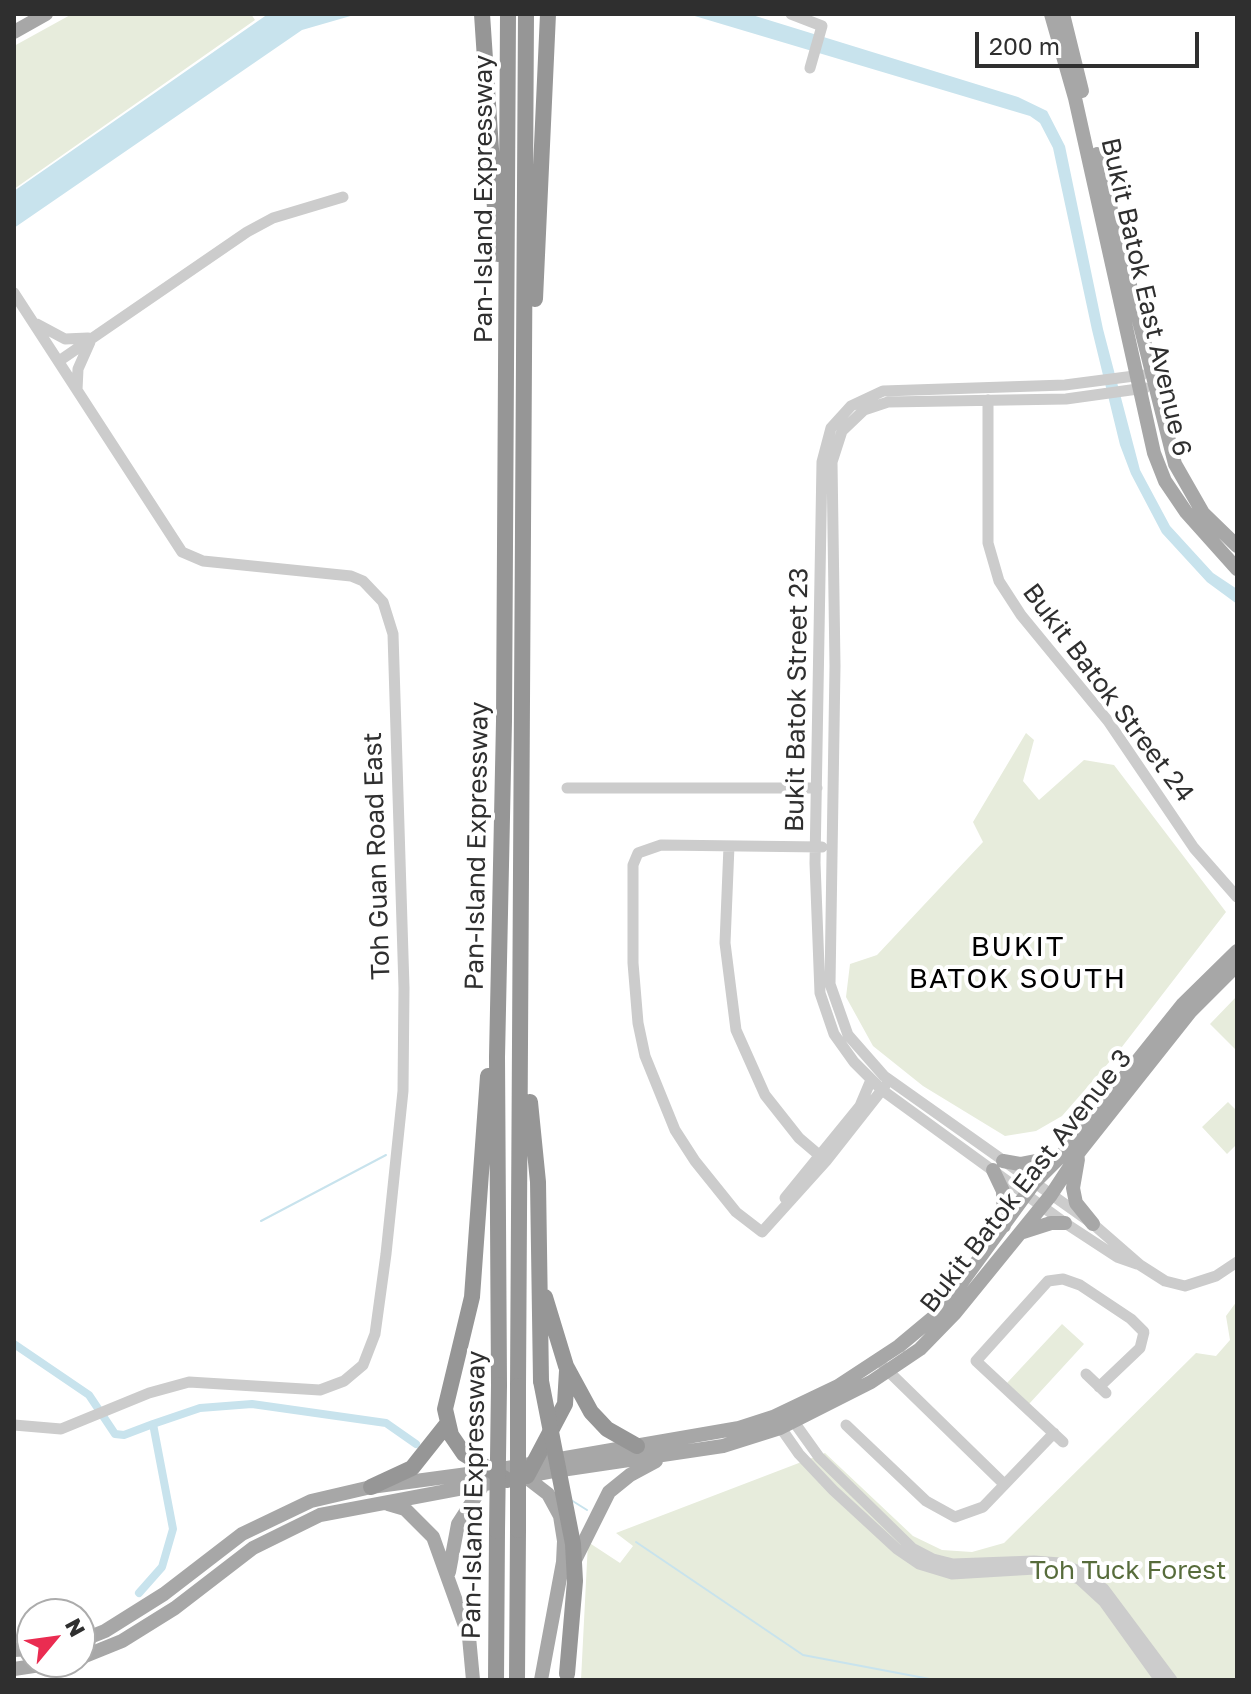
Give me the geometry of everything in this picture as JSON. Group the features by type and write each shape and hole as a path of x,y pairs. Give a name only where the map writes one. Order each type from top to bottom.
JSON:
{"highway":[{"path":"482,14 498,287 505,307"},
{"path":"524,436 533,337 548,14"},
{"name":"Pan-Island Expressway","path":"517,1680 526,15"},
{"name":"Pan-Island Expressway","path":"496,1680 498,959 504,721 508,17"},
{"path":"497,1476 464,1454 447,1424 447,1396 468,1315 477,1250 494,977 498,959"},
{"path":"522,1052 538,1182 541,1381 573,1544 575,1581 567,1677"},
{"path":"540,1275 566,1366 598,1421 637,1446"},
{"path":"531,1469 565,1404 566,1366"},
{"path":"373,1495 412,1468 447,1424"}],"main road":[{"path":"14,32 46,14"},
{"name":"Bukit Batok East Avenue 6","path":"1051,14 1075,98 1144,382 1189,492 1203,513 1237,546"},
{"name":"Bukit Batok East Avenue 6","path":"1063,14 1165,481 1207,540 1237,569"},
{"name":"Bukit Batok East Avenue 3","path":"531,1469 664,1456 723,1446 783,1419 847,1397 920,1349 948,1320 1010,1231 1031,1188 1062,1155 1183,1004 1237,951"},
{"name":"Bukit Batok East Avenue 3","path":"373,1495 497,1476 783,1419 873,1364 935,1317 1010,1231 1047,1201 1080,1151 1191,1011 1237,965"},
{"path":"1080,1151 1072,1186 1076,1203 1093,1224"},
{"path":"1062,1155 998,1166 1010,1231 1065,1223"},
{"path":"556,1602 609,1492 630,1475 664,1456"},
{"path":"531,1469 560,1516 563,1562 546,1637 541,1680"},
{"path":"449,1581 450,1558 458,1524 497,1476"},
{"path":"96,1633 133,1614 259,1524 328,1495 373,1495 405,1509 426,1529 449,1581 471,1646 473,1680"},
{"path":"96,1652 122,1641 175,1608 235,1559 272,1536 373,1495"}],"street":[{"path":"791,14 819,23 822,36 810,68"},
{"path":"59,361 247,232 273,218 343,197"},
{"name":"Toh Guan Road East","path":"14,293 182,552 203,561 351,576 363,581 383,602 393,634 404,988 403,1091 375,1334 363,1365 333,1387 311,1390 189,1382 111,1408 61,1429 14,1425"},
{"path":"33,322 65,339 92,338"},
{"path":"77,390 78,369 92,338"},
{"name":"Bukit Batok Street 23","path":"886,1085 871,1080 834,1034 821,1002 816,847 822,462 831,428 851,406 883,391 1117,379 1144,382"},
{"name":"Bukit Batok Street 23","path":"1047,1201 886,1085 854,1044 831,993 835,666 832,462 836,445 852,419 878,404 1104,395 1120,393 1144,382"},
{"name":"Bukit Batok Street 24","path":"988,400 988,543 999,581 1021,615 1108,721 1194,848 1237,897"},
{"path":"567,788 817,788"},
{"path":"831,848 661,845 645,847 636,855 634,994 645,1056 675,1130 716,1189 757,1228 886,1085"},
{"path":"729,846 725,943 734,1022 748,1064 765,1095 799,1138 823,1158"},
{"path":"823,1158 860,1106 871,1080"},
{"path":"1047,1201 1065,1223 1117,1257 1140,1265"},
{"path":"1047,1201 1093,1224 1140,1265 1165,1281 1185,1286 1216,1276 1237,1262"},
{"path":"846,1425 926,1501 945,1515 960,1517 975,1512 1058,1438 976,1361 1048,1281 1063,1279 1080,1285 1135,1322 1144,1332 1140,1348 1103,1390 1086,1374"},
{"path":"873,1364 890,1370 1004,1484"},
{"path":"783,1419 833,1490 897,1549 919,1564 952,1574 1035,1569 1061,1572 1079,1579 1104,1602 1160,1680"},
{"path":"783,1419 902,1540 922,1554 953,1564 1048,1562 1088,1576 1104,1589 1172,1680"}],"green space":[{"path":"72,14 251,14 255,20 14,189 14,46"},
{"path":"1026,733 1034,740 1023,781 1039,800 1084,760 1114,765 1226,912 1118,1052 1062,1116 1036,1131 1005,1136 923,1086 873,1046 846,997 850,964 877,955 983,842 973,822"},
{"path":"1237,996 1237,1051 1210,1024"},
{"path":"1228,1102 1237,1111 1237,1144 1227,1154 1202,1127"},
{"name":"Toh Tuck Forest","path":"1237,1301 1237,1680 581,1680 588,1542 620,1563 633,1546 616,1533 825,1453 913,1536 942,1550 972,1552 1004,1543 1196,1353 1216,1356 1230,1340 1226,1316"},
{"path":"1062,1324 1084,1344 1029,1404 1007,1383"}],"water":[{"path":"268,14 492,14 354,15 302,30 14,228 14,191"},
{"path":"688,14 749,14 1018,97 1047,111 1065,146 1103,329 1140,470 1170,526 1213,573 1237,589 1237,604 1207,582 1162,533 1131,474 1120,445 1092,330 1053,148 1040,123 1030,116"}],"waterway":[{"path":"261,1221 386,1155"},
{"path":"14,1344 89,1395 115,1434 124,1435 153,1424 173,1529 162,1567 139,1593"},
{"path":"153,1424 200,1408 252,1404 386,1423 416,1444"},
{"path":"571,1500 587,1510"},
{"path":"636,1542 803,1655 935,1680"}],"district":[{"name":"BUKIT BATOK SOUTH","path":"1018,963"}]}
